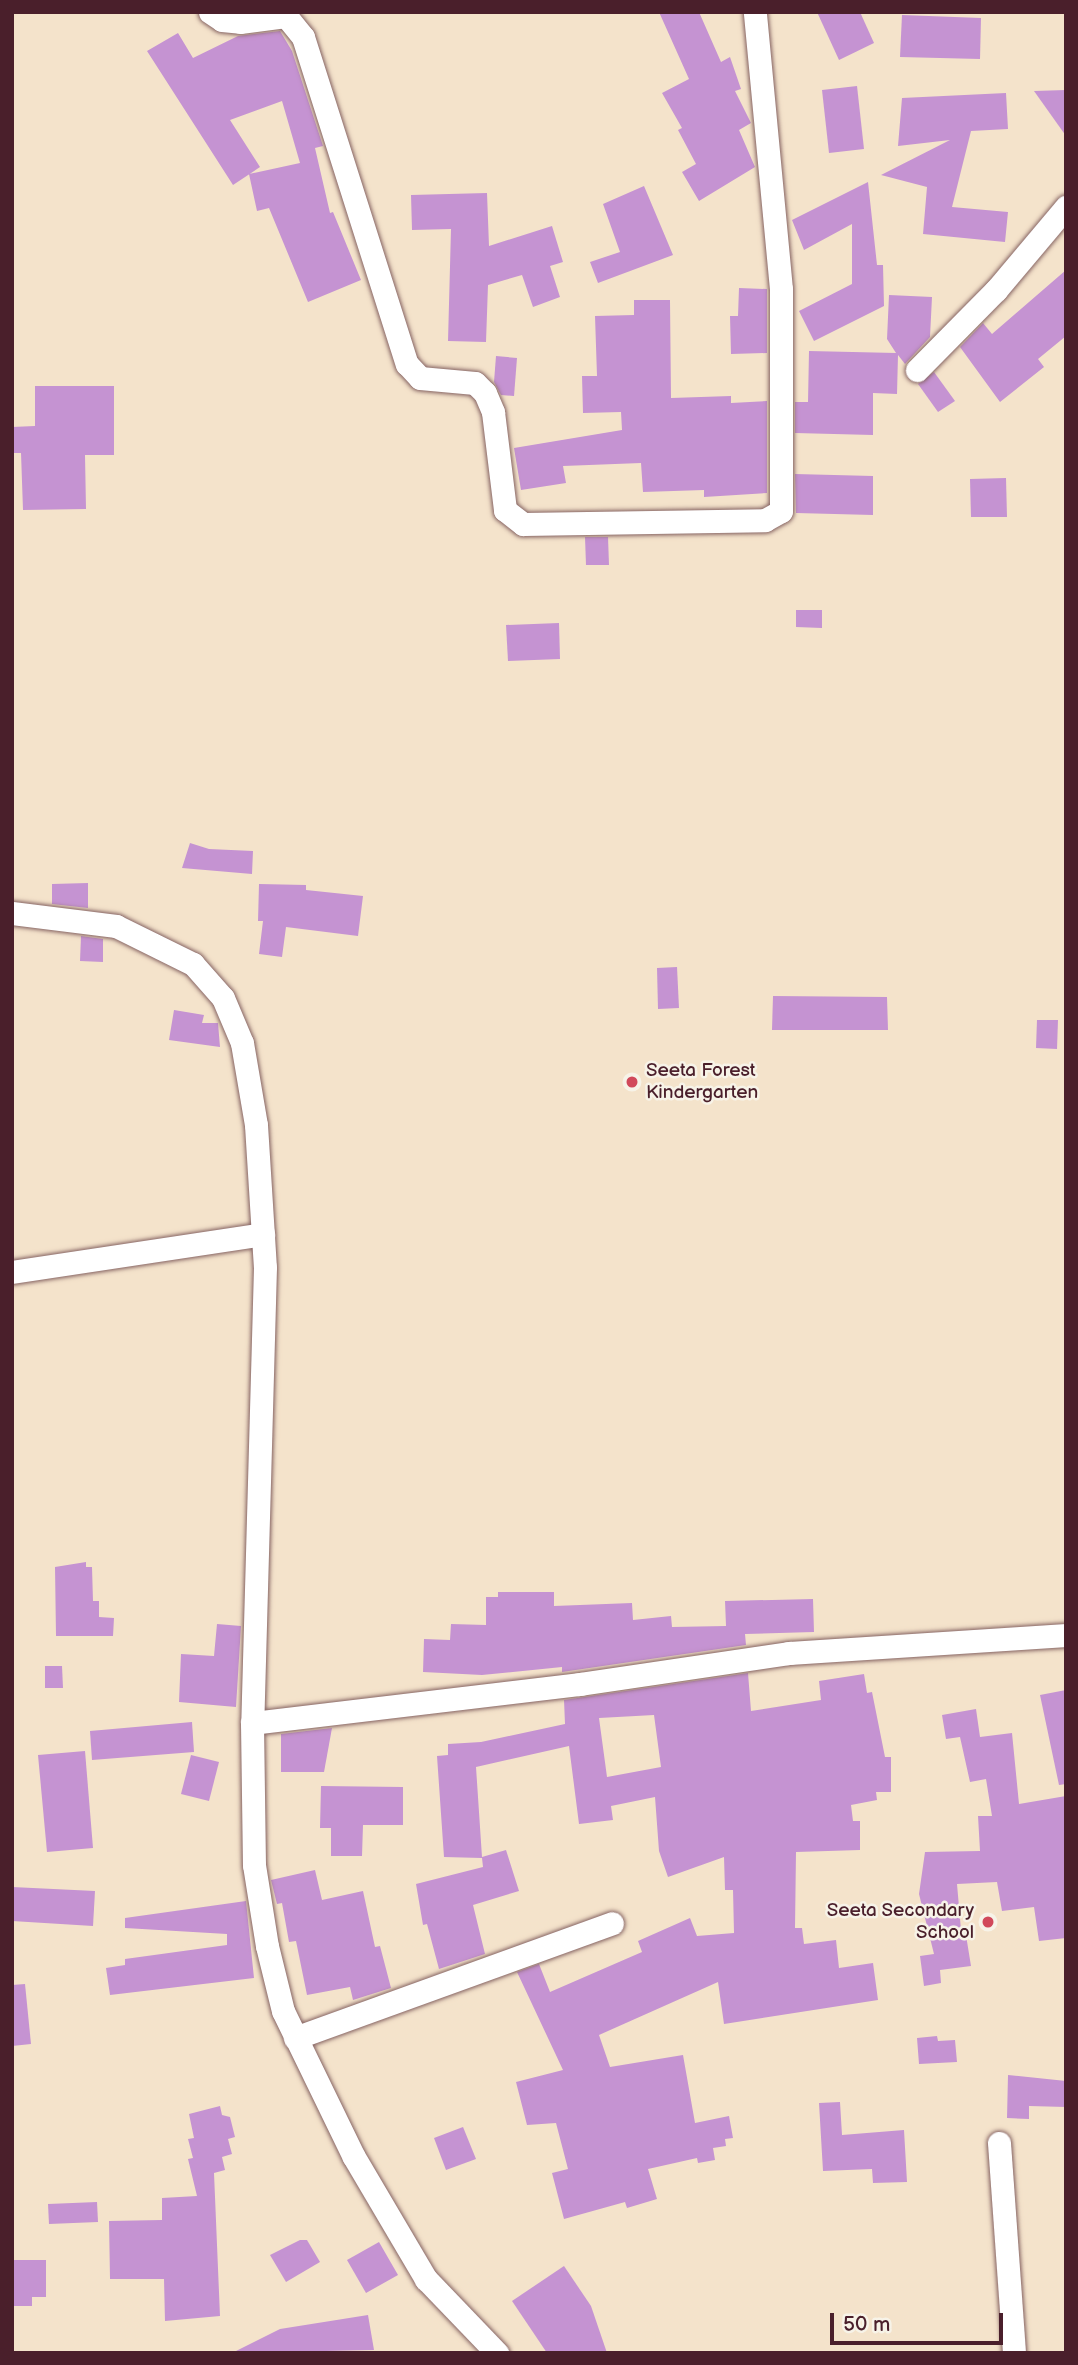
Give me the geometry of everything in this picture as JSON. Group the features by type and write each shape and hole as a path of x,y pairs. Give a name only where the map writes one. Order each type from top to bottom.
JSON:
{"street":[{"path":"210,12 222,20 240,22 286,16 303,37 407,364 420,378 475,383 485,393 494,412 505,510 523,524 765,520 781,511 782,289 755,12"},
{"path":"917,370 996,290 1066,207"},
{"path":"12,913 116,926 193,964 223,998 245,1057 256,1125 263,1234 252,1723 254,1865 267,1946 295,2038 354,2157 408,2252 426,2278 497,2353"},
{"path":"12,1272 263,1234"},
{"path":"252,1723 789,1653 1066,1635"},
{"path":"295,2038 612,1923"},
{"path":"999,2143 1011,2260 1014,2353"}],"building":[{"path":"659,12 699,12 721,62 730,57 741,89 735,91 751,123 739,130 755,167 699,201 682,172 696,164 678,130 682,128 662,93 689,79"},
{"path":"817,12 860,12 874,43 839,60"},
{"path":"902,15 981,18 980,59 900,57"},
{"path":"280,31 292,51 323,146 315,148 330,213 333,212 361,280 308,302 269,208 257,211 249,174 233,185 147,51 178,33 193,58 238,36","holes":["282,101 300,163 250,174 260,167 230,120"]},
{"path":"857,86 864,149 829,153 822,90"},
{"path":"1066,90 1066,136 1034,91"},
{"path":"1006,93 1008,129 971,131 952,207 1008,212 1005,242 923,234 927,187 881,175 950,140 898,146 902,98"},
{"path":"868,182 877,265 883,265 884,306 814,341 799,311 852,284 852,224 804,250 792,220"},
{"path":"644,186 673,255 598,283 590,262 620,252 603,204"},
{"path":"487,193 489,246 552,226 563,262 550,266 560,297 533,307 522,275 488,285 486,342 448,341 451,229 412,230 411,195"},
{"path":"1066,270 1066,336 1038,359 1044,367 1000,402 960,347 983,323 992,334"},
{"path":"739,288 767,289 767,353 731,354 730,316 738,316"},
{"path":"889,295 932,297 930,337 905,364 898,355 897,394 873,393 873,435 795,433 795,402 808,402 809,351 896,353 887,339"},
{"path":"634,300 670,300 671,398 731,396 731,403 767,401 767,493 704,497 704,490 643,492 641,463 563,466 566,483 521,490 514,448 622,430 621,412 583,413 582,376 597,376 595,316 634,315"},
{"path":"496,356 517,358 514,396 501,395 494,382"},
{"path":"934,372 955,401 938,412 918,384"},
{"path":"35,386 114,386 114,455 85,455 86,509 23,510 21,453 13,453 12,427 35,426"},
{"path":"795,474 873,476 873,515 796,513"},
{"path":"1006,478 1007,517 971,517 970,479"},
{"path":"585,537 608,537 609,565 586,565"},
{"path":"796,610 822,610 822,628 796,627"},
{"path":"559,623 560,659 508,661 506,625"},
{"path":"190,843 209,849 253,851 252,874 182,868"},
{"path":"88,883 88,908 52,904 52,884"},
{"path":"259,884 306,885 306,890 363,896 358,936 286,927 282,957 259,954 263,921 258,921"},
{"path":"81,936 103,939 103,962 80,961"},
{"path":"677,967 679,1008 658,1009 657,968"},
{"path":"773,996 887,997 888,1030 772,1030"},
{"path":"174,1010 204,1015 202,1023 218,1023 220,1047 169,1040"},
{"path":"1037,1020 1058,1020 1057,1049 1036,1048"},
{"path":"86,1562 86,1567 92,1567 93,1601 99,1601 99,1617 114,1618 113,1636 56,1636 55,1567"},
{"path":"498,1592 554,1592 554,1606 632,1603 633,1620 671,1616 672,1627 726,1626 725,1601 813,1599 814,1632 745,1634 746,1645 562,1672 562,1667 482,1675 423,1672 424,1639 450,1640 451,1624 486,1625 486,1597 498,1597"},
{"path":"217,1624 241,1626 236,1707 179,1702 181,1654 214,1656"},
{"path":"45,1666 62,1666 63,1688 45,1688"},
{"path":"748,1673 751,1711 821,1700 819,1681 864,1674 867,1693 872,1692 885,1757 891,1757 891,1792 876,1792 877,1800 851,1805 853,1821 860,1821 860,1850 796,1852 795,1928 802,1928 804,1944 836,1940 839,1968 873,1963 878,2000 724,2024 718,1982 599,2035 610,2067 683,2055 695,2123 729,2116 733,2138 725,2139 726,2146 713,2148 715,2160 698,2163 697,2158 648,2169 657,2199 627,2208 625,2202 564,2219 552,2173 568,2169 556,2123 527,2125 516,2082 563,2070 517,1972 539,1964 550,1992 642,1952 638,1941 690,1918 697,1936 734,1933 733,1890 725,1890 724,1857 668,1877 659,1851 655,1797 611,1806 613,1820 579,1824 569,1746 476,1767 482,1857 506,1850 519,1891 473,1905 485,1954 439,1969 427,1924 423,1925 416,1884 483,1867 482,1858 444,1857 437,1756 448,1755 448,1744 481,1742 565,1724 564,1700","holes":["654,1715 661,1767 607,1777 599,1718"]},
{"path":"1066,1690 1066,1784 1059,1785 1040,1695"},
{"path":"976,1709 980,1737 1012,1733 1019,1804 1066,1796 1066,1938 1039,1941 1034,1907 1002,1911 997,1882 957,1884 961,1930 965,1929 971,1966 940,1970 941,1983 924,1986 920,1956 934,1954 919,1894 925,1852 980,1851 978,1816 992,1816 986,1779 970,1782 960,1737 946,1739 942,1715"},
{"path":"192,1722 194,1752 92,1760 90,1731"},
{"path":"332,1728 324,1772 281,1772 281,1734"},
{"path":"85,1751 93,1848 47,1852 38,1755"},
{"path":"191,1755 219,1762 209,1801 181,1794"},
{"path":"321,1786 403,1787 403,1825 363,1825 362,1856 331,1856 331,1828 320,1828"},
{"path":"315,1870 322,1900 363,1891 375,1947 380,1946 391,1988 353,2000 350,1987 307,1995 296,1941 289,1942 282,1903 277,1904 271,1880"},
{"path":"12,1887 95,1891 93,1926 12,1921"},
{"path":"246,1901 254,1978 110,1995 106,1968 125,1965 125,1959 227,1945 227,1934 125,1928 125,1918"},
{"path":"25,1984 31,2044 12,2046 12,1985"},
{"path":"937,2036 938,2041 955,2040 957,2062 919,2064 917,2038"},
{"path":"1008,2075 1066,2081 1066,2107 1029,2106 1029,2119 1007,2118"},
{"path":"840,2102 842,2135 904,2130 907,2182 873,2183 872,2169 823,2171 819,2103"},
{"path":"220,2106 222,2115 230,2117 235,2137 228,2139 232,2154 222,2157 225,2170 214,2173 220,2316 165,2321 164,2279 110,2279 109,2221 162,2220 162,2198 197,2196 188,2159 193,2158 188,2139 194,2138 189,2114"},
{"path":"463,2127 476,2159 446,2170 434,2138"},
{"path":"97,2202 98,2222 49,2224 48,2204"},
{"path":"300,2240 307,2240 320,2262 286,2282 270,2255"},
{"path":"379,2242 398,2275 366,2293 347,2260"},
{"path":"12,2260 46,2260 46,2297 32,2297 32,2306 12,2306"},
{"path":"564,2266 591,2306 607,2353 547,2353 512,2301"},
{"path":"368,2315 374,2350 232,2353 280,2329"}],"place":[{"name":"Seeta Forest Kindergarten","path":"632,1082"},
{"name":"Seeta Secondary School","path":"988,1922"}]}
